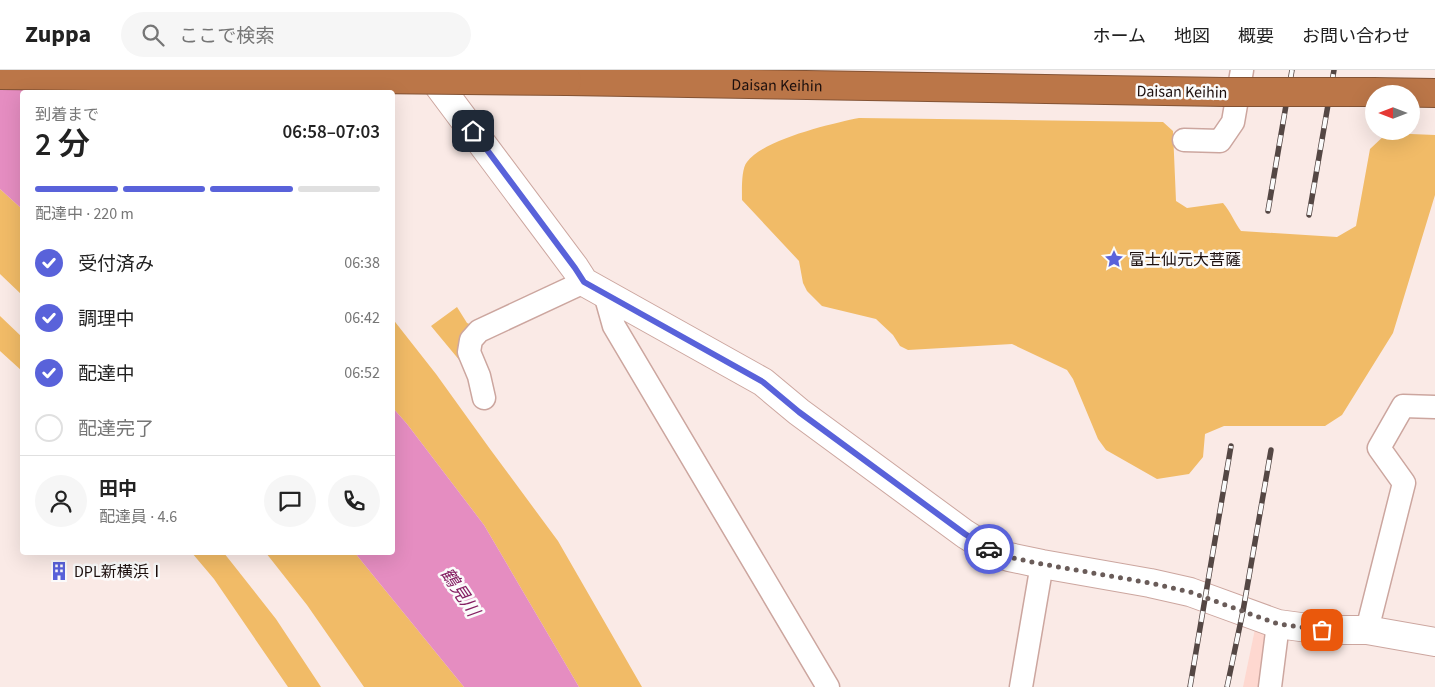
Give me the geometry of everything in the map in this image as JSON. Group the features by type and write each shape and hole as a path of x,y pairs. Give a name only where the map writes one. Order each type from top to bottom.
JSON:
{"highway":[{"name":"Daisan Keihin","path":"0,74 1224,92 1435,92"}],"street":[{"path":"427,70 575,268 594,288 614,326 828,687"},
{"path":"1184,140 1220,141 1233,122 1242,70"},
{"path":"484,398 479,376 470,352 471,340 479,331 594,288 763,382 799,412 973,539 994,552 1042,564 1190,592 1278,624 1322,630 1367,630 1435,642"},
{"path":"1367,630 1404,482 1378,448 1403,406 1435,407"},
{"path":"1021,687 1042,564"},
{"path":"1270,687 1278,624"}],"shaded area":[{"path":"859,118 1163,122 1173,131 1176,201 1187,208 1223,203 1241,231 1337,237 1356,226 1370,149 1380,140 1420,140 1420,134 1435,135 1435,195 1393,333 1342,415 1325,426 1224,426 1205,434 1203,457 1189,474 1157,479 1106,450 1098,439 1073,379 1067,370 1012,344 908,350 900,346 893,335 876,319 822,306 807,291 803,283 799,261 742,200 742,180 745,165 755,154 782,140"},
{"path":"0,189 20,207 20,293 0,274"},
{"path":"457,307 467,323 472,325 475,379 431,326"},
{"path":"0,316 20,335 20,369 0,351"},
{"path":"395,322 436,374 558,541 642,687 579,687 484,525 395,410"},
{"path":"194,555 226,555 276,619 321,687 288,687 214,579"},
{"path":"268,555 357,555 464,687 364,687 307,605"},
{"path":"1255,629 1269,635 1264,687 1243,687"}],"water":[{"path":"0,70 35,70 60,90 20,90 20,207 0,189"},
{"name":"鶴見川","path":"395,410 484,525 579,687 464,687 357,555 395,555"}],"railway":[{"path":"1268,211 1292,70"},
{"path":"1309,215 1334,70"},
{"path":"1190,687 1231,446"},
{"path":"1227,687 1243,611 1271,450"}],"way so far":[{"path":"989,549 1008,557 1190,592 1278,624 1322,630"}],"place":[{"name":"富士仙元大菩薩","path":"1114,259"},
{"name":"DPL新横浜Ⅰ","path":"59,571"}],"route":[{"path":"473,131 584,282 763,382 799,412 965,534 989,549"}]}
